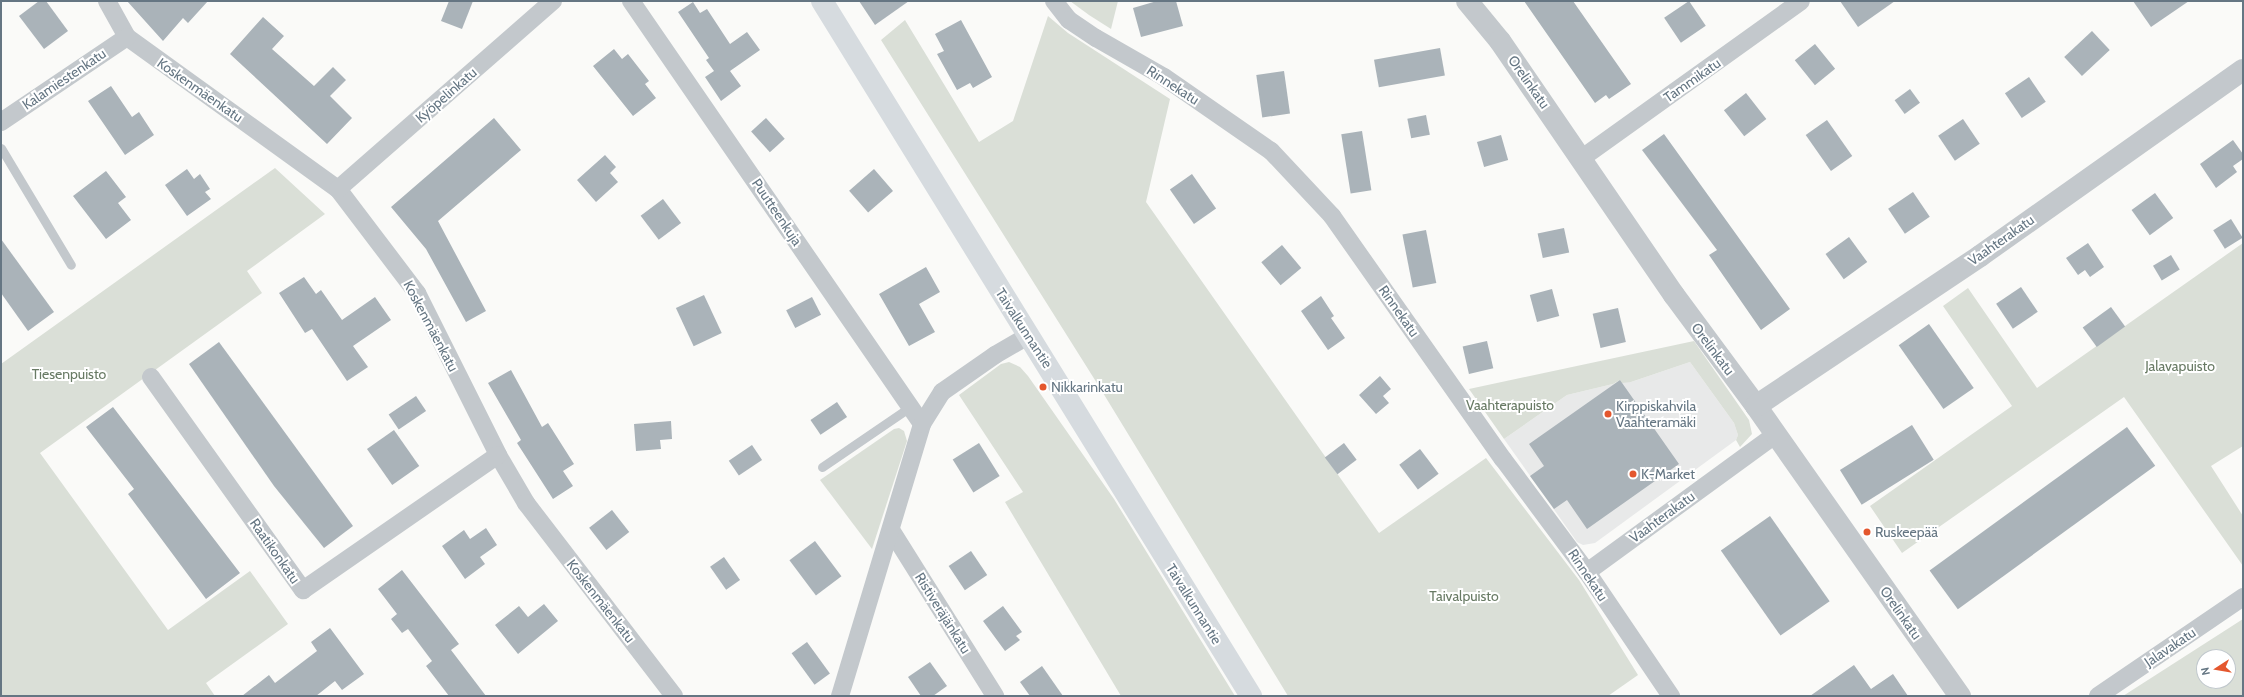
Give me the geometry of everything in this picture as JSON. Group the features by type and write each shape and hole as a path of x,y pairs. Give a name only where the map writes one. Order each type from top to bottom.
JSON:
{"main road":[{"name":"Taivalkunnantie","path":"822,1 962,223 1028,336 1055,376 1251,696"}],"street":[{"name":"Koskenmäenkatu","path":"107,1 127,37 338,188 416,291 498,455 526,503 674,696"},
{"name":"Kyöpelinkatu","path":"338,188 553,1"},
{"name":"Puutteenkuja","path":"631,1 922,424"},
{"name":"Rinnekatu","path":"1054,1 1069,20 1096,38 1164,77 1271,152 1332,216 1502,459 1587,572 1671,696"},
{"name":"Orelinkatu","path":"1467,1 1500,41 1582,158 1678,301 1776,434 1960,696"},
{"name":"Tammikatu","path":"1582,158 1801,1"},
{"name":"Kalamiestenkatu","path":"1,122 127,37"},
{"name":"Vaahterakatu","path":"1756,406 1980,256 2243,70"},
{"path":"840,696 922,424 942,392 995,355 1028,336"},
{"name":"Raatikonkatu","path":"151,377 303,590 498,455"},
{"name":"Vaahterakatu","path":"1587,572 1776,434"},
{"name":"Ristiveräjänkatu","path":"891,530 995,696"},
{"name":"Jalavakatu","path":"2098,696 2243,597"}],"lane":[{"path":"1,148 71,265"},
{"path":"822,467 910,407"}],"shaded area":[{"path":"1690,362 1734,423 1738,435 1736,440 1595,543 1583,545 1577,542 1504,439 1567,395 1613,384 1620,380 1631,382"}],"green space":[{"path":"1070,1 1118,1 1111,29 1089,15"},
{"name":"Taivalpuisto","path":"1048,16 1068,33 1170,99 1146,202 1379,533 1486,458 1579,580 1638,675 1608,696 1288,696 1100,388 881,40 905,20 979,142 1013,121"},
{"name":"Tiesenpuisto","path":"275,168 325,214 247,271 262,293 40,453 168,630 250,571 288,624 206,683 215,696 1,696 1,364"},
{"name":"Jalavapuisto","path":"2243,243 2243,446 2211,466 2243,516 2243,566 2124,397 1902,553 1870,506 2012,406 1943,306 1968,288 2037,388"},
{"name":"Vaahterapuisto","path":"1694,341 1749,420 1752,434 1740,447 1736,440 1738,435 1734,423 1690,362 1631,382 1622,383 1620,380 1613,384 1567,395 1504,439 1469,389"},
{"path":"1009,362 1020,367 1028,376 1114,499 1235,696 1121,696 1005,502 1023,492 959,395 1001,364"},
{"path":"899,428 904,431 907,441 872,549 820,480 894,429"},
{"path":"2243,619 2243,696 2123,696 2196,649 2196,689 2236,689 2236,649 2196,649"}],"building":[{"path":"39,1 46,1 68,31 44,49 19,16"},
{"path":"127,1 208,1 188,23 183,18 163,41"},
{"path":"449,1 473,1 462,29 441,21"},
{"path":"859,1 909,1 875,25"},
{"path":"1157,1 1176,1 1183,26 1141,37 1133,8"},
{"path":"1524,1 1573,1 1631,84 1609,99 1606,95 1595,103"},
{"path":"1689,1 1706,26 1681,43 1664,18"},
{"path":"1840,1 1895,1 1858,27"},
{"path":"2133,1 2189,1 2151,27"},
{"path":"693,2 700,13 707,9 730,44 747,32 760,50 730,71 741,86 721,101 705,77 714,71 706,60 709,58 678,12"},
{"path":"263,17 284,36 272,49 314,86 333,67 346,80 330,96 352,118 327,144 230,54"},
{"path":"961,20 992,77 973,88 970,83 957,90 937,54 944,51 935,34"},
{"path":"2092,31 2110,50 2082,76 2064,57"},
{"path":"1815,44 1835,69 1815,85 1795,60"},
{"path":"1440,48 1445,76 1379,87 1374,60"},
{"path":"614,49 622,59 628,54 649,81 645,84 656,98 633,116 593,66"},
{"path":"1284,71 1290,114 1262,117 1256,75"},
{"path":"2029,77 2046,102 2022,118 2005,93"},
{"path":"111,86 132,117 139,112 154,135 125,155 88,101"},
{"path":"1910,89 1920,103 1905,114 1895,100"},
{"path":"1746,93 1766,119 1744,136 1724,110"},
{"path":"1426,115 1430,135 1411,138 1407,119"},
{"path":"494,118 521,150 438,221 486,311 466,322 426,249 391,207"},
{"path":"766,118 785,139 770,152 751,131"},
{"path":"1963,119 1980,144 1955,161 1938,136"},
{"path":"1827,120 1852,156 1831,171 1806,135"},
{"path":"1362,131 1371,190 1351,194 1341,134"},
{"path":"1664,134 1790,309 1761,330 1709,255 1717,250 1642,150"},
{"path":"1501,135 1508,160 1484,167 1477,142"},
{"path":"2233,140 2243,154 2243,159 2233,166 2237,172 2216,188 2200,164"},
{"path":"605,155 616,167 610,173 618,182 596,202 577,180"},
{"path":"187,169 194,179 200,174 210,189 205,192 211,199 187,216 165,185"},
{"path":"874,169 893,191 868,213 849,191"},
{"path":"106,171 126,197 118,203 131,220 106,239 73,196"},
{"path":"1192,174 1216,208 1194,224 1170,189"},
{"path":"1913,192 1930,217 1905,234 1888,209"},
{"path":"2155,193 2173,218 2150,235 2132,210"},
{"path":"663,199 681,223 659,240 641,216"},
{"path":"2231,219 2243,238 2225,249 2213,230"},
{"path":"1564,228 1569,252 1543,258 1538,234"},
{"path":"1426,230 1436,283 1413,288 1402,235"},
{"path":"1849,237 1867,262 1844,279 1826,254"},
{"path":"1,239 54,312 28,331 1,293"},
{"path":"2088,243 2104,267 2090,277 2085,270 2078,275 2066,258"},
{"path":"1282,245 1301,268 1281,285 1261,262"},
{"path":"2171,255 2180,270 2162,280 2153,266"},
{"path":"926,267 940,292 919,304 935,332 909,346 879,294"},
{"path":"304,277 316,294 321,290 342,320 375,297 391,320 353,346 368,367 347,381 312,329 305,333 279,293"},
{"path":"2021,287 2038,312 2013,329 1996,304"},
{"path":"1552,289 1559,316 1537,322 1530,295"},
{"path":"704,295 722,333 694,346 676,308"},
{"path":"1321,296 1334,316 1331,318 1345,338 1328,350 1301,311"},
{"path":"812,297 821,315 795,328 786,310"},
{"path":"2111,307 2125,326 2097,347 2083,328"},
{"path":"1618,308 1626,342 1601,348 1593,314"},
{"path":"1929,324 1974,388 1943,409 1899,345"},
{"path":"1487,341 1493,368 1469,374 1463,347"},
{"path":"219,342 353,526 324,548 274,486 189,364"},
{"path":"511,370 542,427 548,423 574,464 563,471 573,486 553,499 517,443 521,440 488,383"},
{"path":"1380,376 1391,389 1383,396 1389,403 1376,414 1359,395"},
{"path":"1620,380 1679,464 1587,529 1567,500 1554,509 1530,476 1544,466 1529,444"},
{"path":"416,396 426,411 399,429 389,414"},
{"path":"837,402 847,417 821,435 810,420"},
{"path":"113,407 240,573 206,599 128,494 134,489 86,427"},
{"path":"671,421 672,439 660,440 661,449 636,451 634,424"},
{"path":"1912,425 1934,460 1862,505 1840,470"},
{"path":"2127,427 2155,466 1958,609 1930,570"},
{"path":"394,430 419,466 392,485 367,449"},
{"path":"979,443 1000,476 973,493 953,459"},
{"path":"1344,443 1357,460 1337,474 1325,457"},
{"path":"752,445 762,460 739,476 729,461"},
{"path":"1420,449 1439,474 1418,489 1399,465"},
{"path":"612,510 629,532 606,550 589,528"},
{"path":"1770,516 1830,601 1781,636 1721,550"},
{"path":"486,528 497,545 480,557 485,564 465,579 442,546 464,530 470,539"},
{"path":"815,541 841,576 816,595 789,560"},
{"path":"971,551 987,575 965,590 949,566"},
{"path":"724,557 740,580 726,590 710,567"},
{"path":"402,570 459,644 451,650 486,696 449,696 426,666 432,661 408,629 402,633 391,619 397,614 378,589"},
{"path":"544,604 558,621 518,654 495,625 519,606 528,617"},
{"path":"1003,606 1022,632 1016,636 1020,640 1005,651 983,621"},
{"path":"330,628 364,674 342,690 335,681 316,696 242,696 269,675 275,683 317,651 311,642"},
{"path":"807,642 830,674 815,685 792,653"},
{"path":"930,662 947,686 933,696 921,696 908,677"},
{"path":"1854,665 1871,689 1893,674 1908,696 1810,696"},
{"path":"1042,666 1063,696 1030,696 1020,682"}],"place":[{"name":"Nikkarinkatu","path":"1043,387"},
{"name":"Kirppiskahvila Vaahteramäki","path":"1608,414"},
{"name":"K-Market","path":"1633,474"},
{"name":"Ruskeepää","path":"1867,532"}]}
